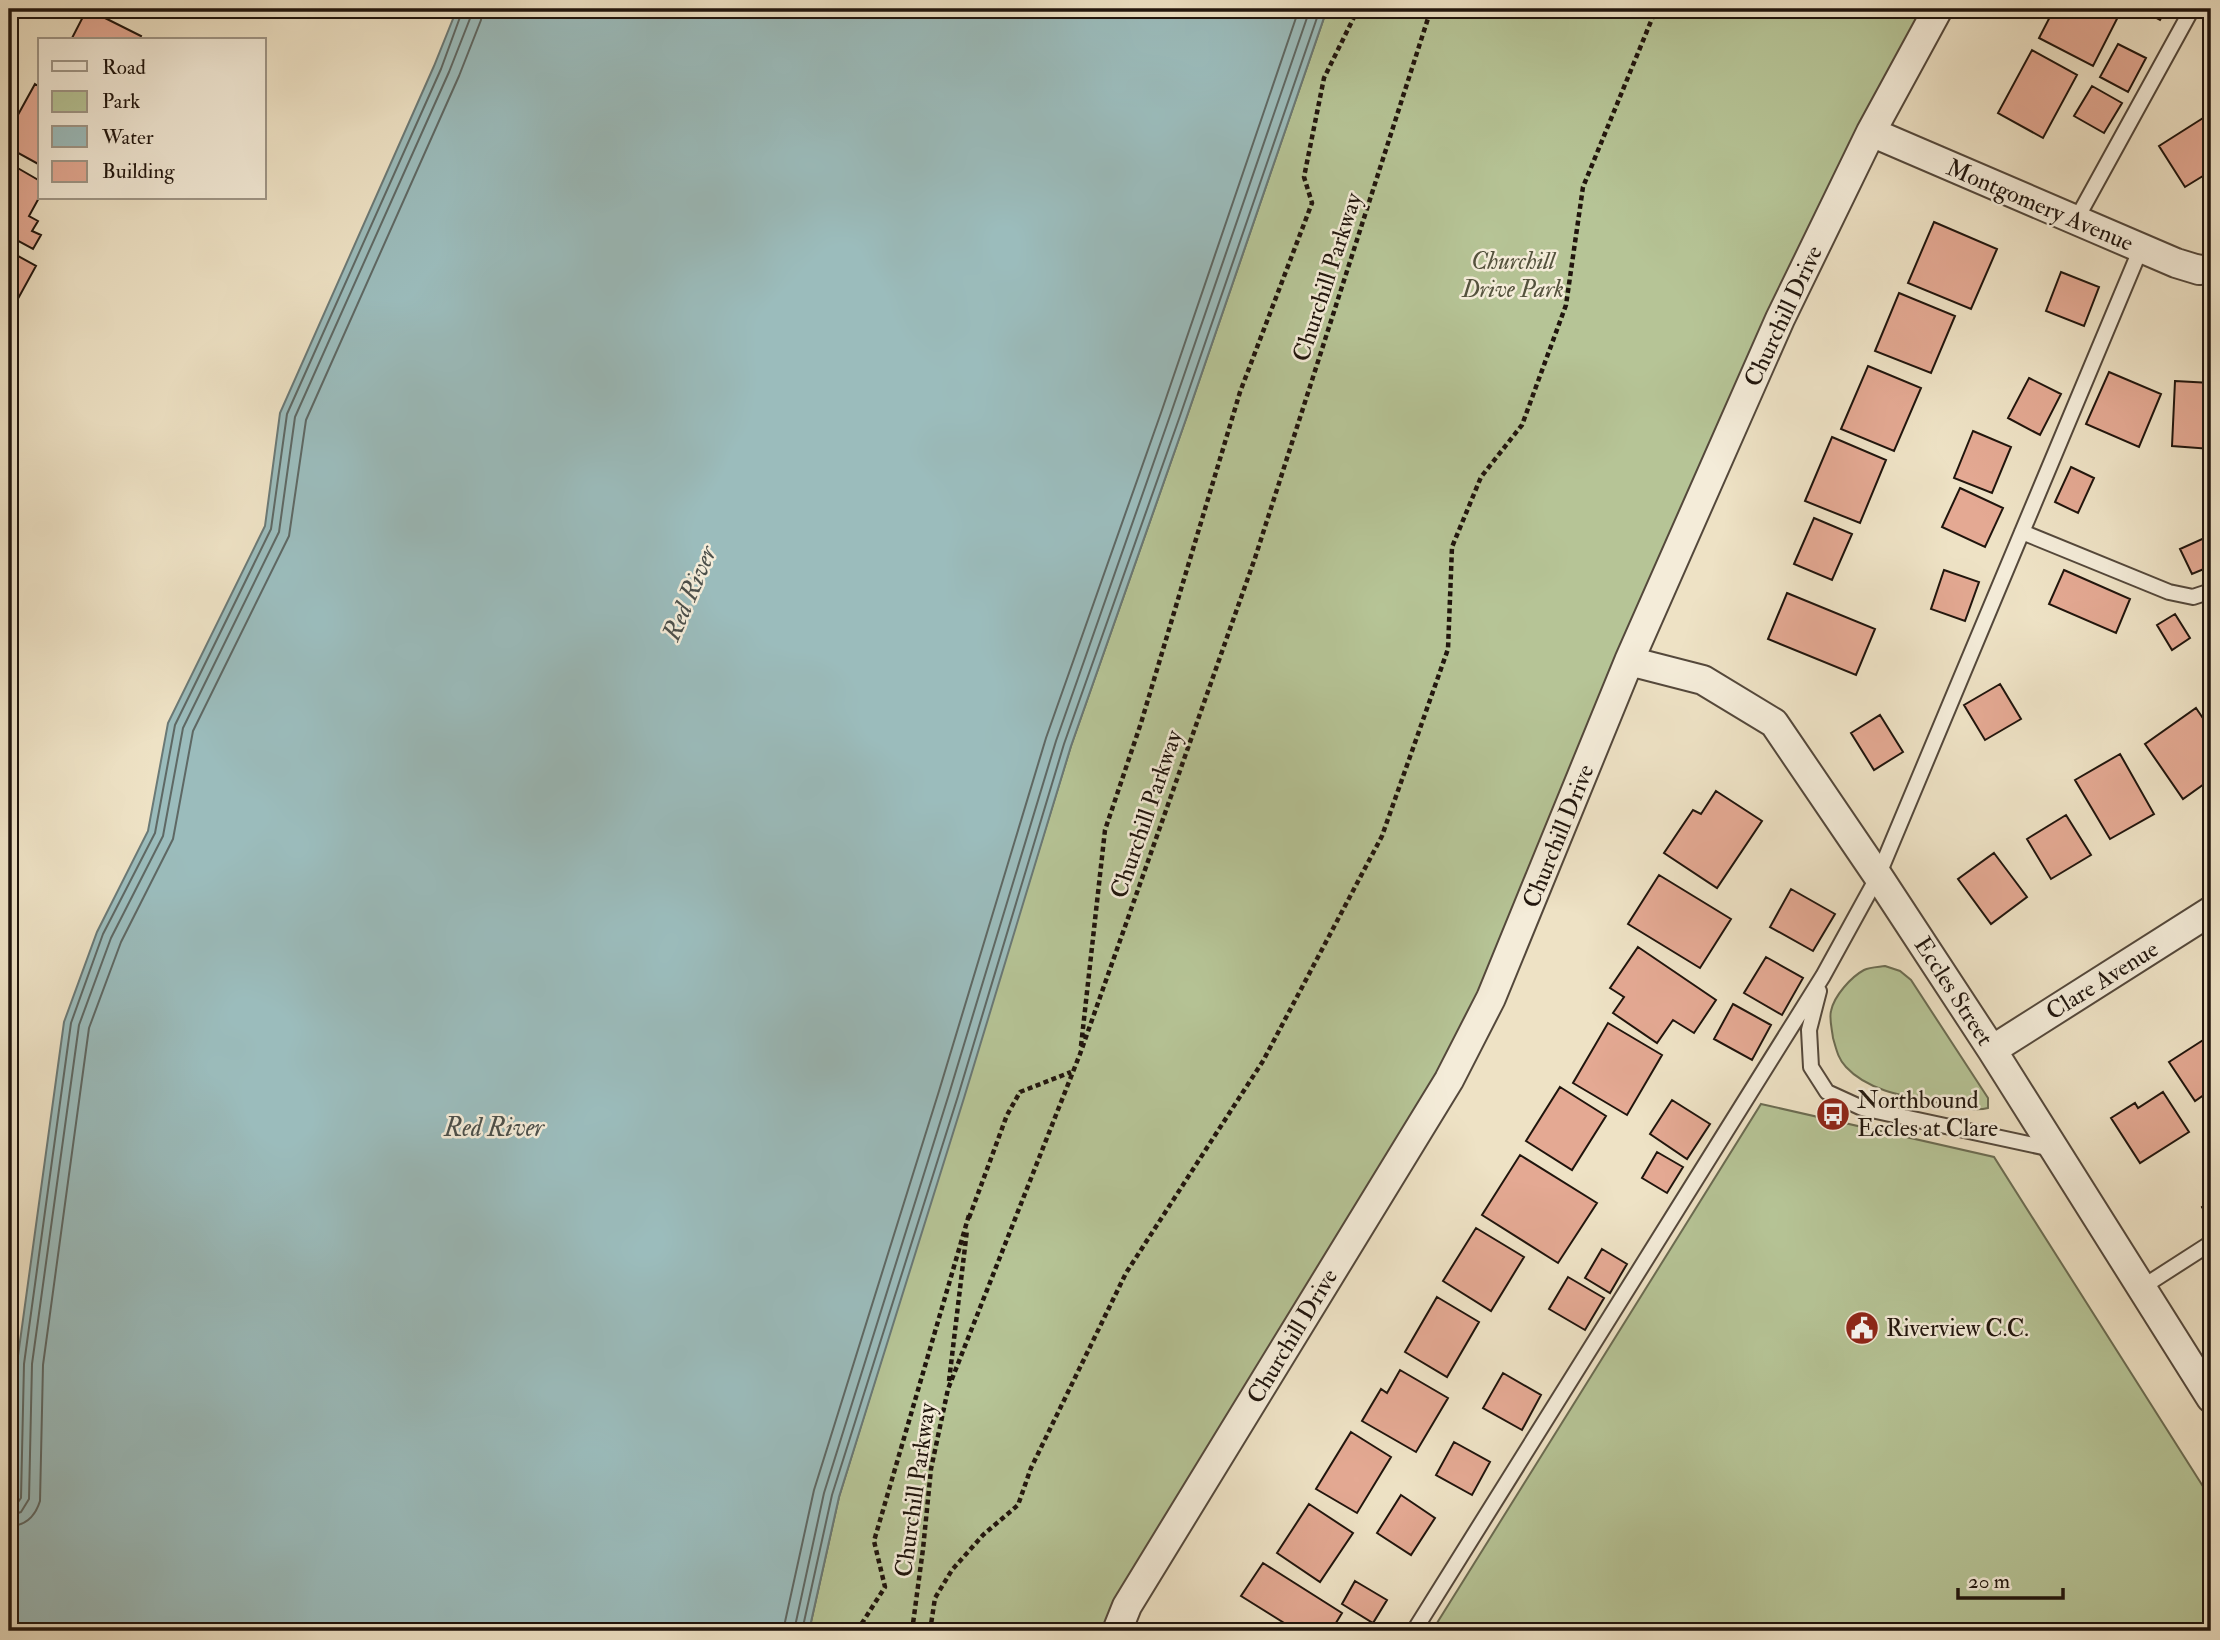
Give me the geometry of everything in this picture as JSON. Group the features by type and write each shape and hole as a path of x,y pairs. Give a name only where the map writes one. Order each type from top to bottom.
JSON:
{"street":[{"name":"Churchill Drive","path":"1117,1631 1127,1606 1449,1080 1491,998 1629,661 1780,319 1871,132 1938,9"},
{"name":"Montgomery Avenue","path":"1871,132 2176,263 2199,270 2211,269"},
{"name":"Eccles Street","path":"1629,661 1703,680 1774,723 1992,1050 2211,1398"},
{"name":"Clare Avenue","path":"1992,1050 2211,911"}],"lane":[{"path":"2076,220 2192,9"},
{"path":"1414,1631 1823,976 1878,876 2141,248"},
{"path":"2022,532 2169,592 2193,597 2211,591"},
{"path":"1823,976 1809,1030 1811,1067 1828,1092 1862,1108 2055,1150"},
{"path":"2141,1289 2211,1243"}],"path":[{"path":"1080,1054 1105,830 1141,723 1240,392 1312,203 1304,177 1324,78 1359,9"},
{"name":"Churchill Parkway","path":"912,1631 931,1469 948,1389 1080,1054 1255,558 1432,9"},
{"path":"930,1631 935,1598 952,1570 984,1535 1018,1505 1031,1468 1126,1273 1263,1061 1382,836 1448,649 1452,547 1481,477 1522,425 1566,305 1583,187 1656,9"},
{"path":"857,1631 885,1587 874,1541 969,1216 1007,1115 1020,1092 1072,1072"},
{"path":"948,1389 969,1216"}],"green space":[{"name":"Churchill Drive Park","path":"1327,9 1938,9 1871,132 1491,998 1117,1631 809,1631 839,1497 1071,746"},
{"path":"1885,966 1900,971 1911,980 1988,1098 1988,1108 1964,1108 1890,1092 1866,1082 1843,1064 1833,1038 1830,1017 1833,1005 1844,988 1859,973 1869,968"},
{"name":"Riverview C.C.","path":"1761,1104 1994,1157 2211,1499 2211,1631 1432,1631"}],"water":[{"name":"Red River","path":"457,9 1327,9 1071,746 839,1497 809,1631 9,1631 9,1504 14,1497 17,1363 64,1022 97,932 148,831 168,723 265,526 280,413"}],"building":[{"path":"87,9 141,36 140,38 72,38"},
{"path":"2054,9 2122,9 2093,66 2039,38"},
{"path":"2140,9 2166,9 2160,20"},
{"path":"2118,44 2146,58 2128,92 2100,77"},
{"path":"2032,50 2077,75 2043,138 1998,113"},
{"path":"35,84 38,86 38,164 9,148 9,131"},
{"path":"2092,86 2122,103 2104,133 2074,116"},
{"path":"2211,113 2211,171 2185,187 2159,146"},
{"path":"9,163 38,180 38,200 29,216 38,221 32,231 41,235 33,249 9,236"},
{"path":"1934,222 1997,249 1971,309 1908,283"},
{"path":"9,251 36,266 9,315"},
{"path":"2061,272 2099,287 2084,326 2046,311"},
{"path":"1899,293 1955,316 1931,373 1875,351"},
{"path":"1868,366 1921,388 1894,451 1841,429"},
{"path":"2109,372 2161,394 2139,447 2086,424"},
{"path":"2029,378 2061,394 2040,435 2008,418"},
{"path":"2175,381 2211,383 2211,449 2172,446"},
{"path":"1973,431 2011,447 1992,493 1954,478"},
{"path":"1832,437 1886,460 1860,523 1805,501"},
{"path":"2071,467 2094,478 2078,513 2055,502"},
{"path":"1960,488 2003,508 1985,547 1942,527"},
{"path":"1814,518 1852,534 1832,580 1794,564"},
{"path":"2211,535 2211,566 2192,574 2180,549"},
{"path":"1944,570 1979,582 1965,621 1931,609"},
{"path":"2064,570 2130,599 2116,633 2049,604"},
{"path":"1787,593 1875,629 1856,675 1768,639"},
{"path":"2175,614 2190,638 2172,650 2157,625"},
{"path":"2000,684 2021,719 1985,740 1964,705"},
{"path":"2196,708 2211,730 2211,779 2183,799 2145,744"},
{"path":"1880,715 1903,752 1874,770 1851,733"},
{"path":"2120,754 2154,814 2110,839 2075,780"},
{"path":"1716,791 1762,821 1717,888 1664,853 1693,810 1701,814"},
{"path":"2066,815 2091,855 2051,879 2027,839"},
{"path":"1994,853 2027,897 1991,924 1958,879"},
{"path":"1659,875 1731,919 1700,968 1628,924"},
{"path":"1791,889 1835,914 1813,951 1770,927"},
{"path":"1638,947 1716,1000 1694,1033 1673,1020 1657,1043 1613,1013 1624,997 1610,988"},
{"path":"1766,957 1803,978 1782,1015 1744,993"},
{"path":"1733,1004 1771,1025 1752,1060 1714,1039"},
{"path":"1608,1023 1662,1055 1627,1115 1573,1083"},
{"path":"2211,1035 2211,1090 2195,1101 2169,1062"},
{"path":"1560,1087 1606,1116 1572,1170 1526,1141"},
{"path":"2163,1092 2189,1132 2140,1163 2111,1118 2135,1103 2138,1108"},
{"path":"1672,1100 1710,1124 1687,1159 1650,1134"},
{"path":"1657,1152 1683,1167 1667,1193 1642,1178"},
{"path":"1520,1155 1597,1203 1558,1263 1482,1215"},
{"path":"2211,1201 2211,1222 2202,1207"},
{"path":"1476,1228 1524,1257 1491,1311 1443,1281"},
{"path":"1602,1249 1627,1264 1610,1293 1585,1278"},
{"path":"1568,1277 1604,1298 1585,1330 1549,1309"},
{"path":"1437,1297 1479,1322 1447,1377 1405,1352"},
{"path":"1400,1370 1448,1398 1416,1452 1362,1421 1381,1389 1387,1393"},
{"path":"1503,1373 1541,1395 1522,1430 1483,1408"},
{"path":"1351,1432 1391,1457 1357,1513 1316,1489"},
{"path":"1454,1442 1490,1462 1472,1495 1436,1475"},
{"path":"1401,1495 1435,1518 1411,1555 1377,1533"},
{"path":"1309,1504 1353,1533 1320,1582 1277,1553"},
{"path":"1263,1563 1342,1613 1331,1631 1297,1631 1241,1596"},
{"path":"1355,1581 1387,1600 1373,1623 1342,1604"}],"place":[{"name":"Northbound Eccles at Clare","path":"1833,1114"},
{"name":"Riverview C.C.","path":"1862,1328"}]}
